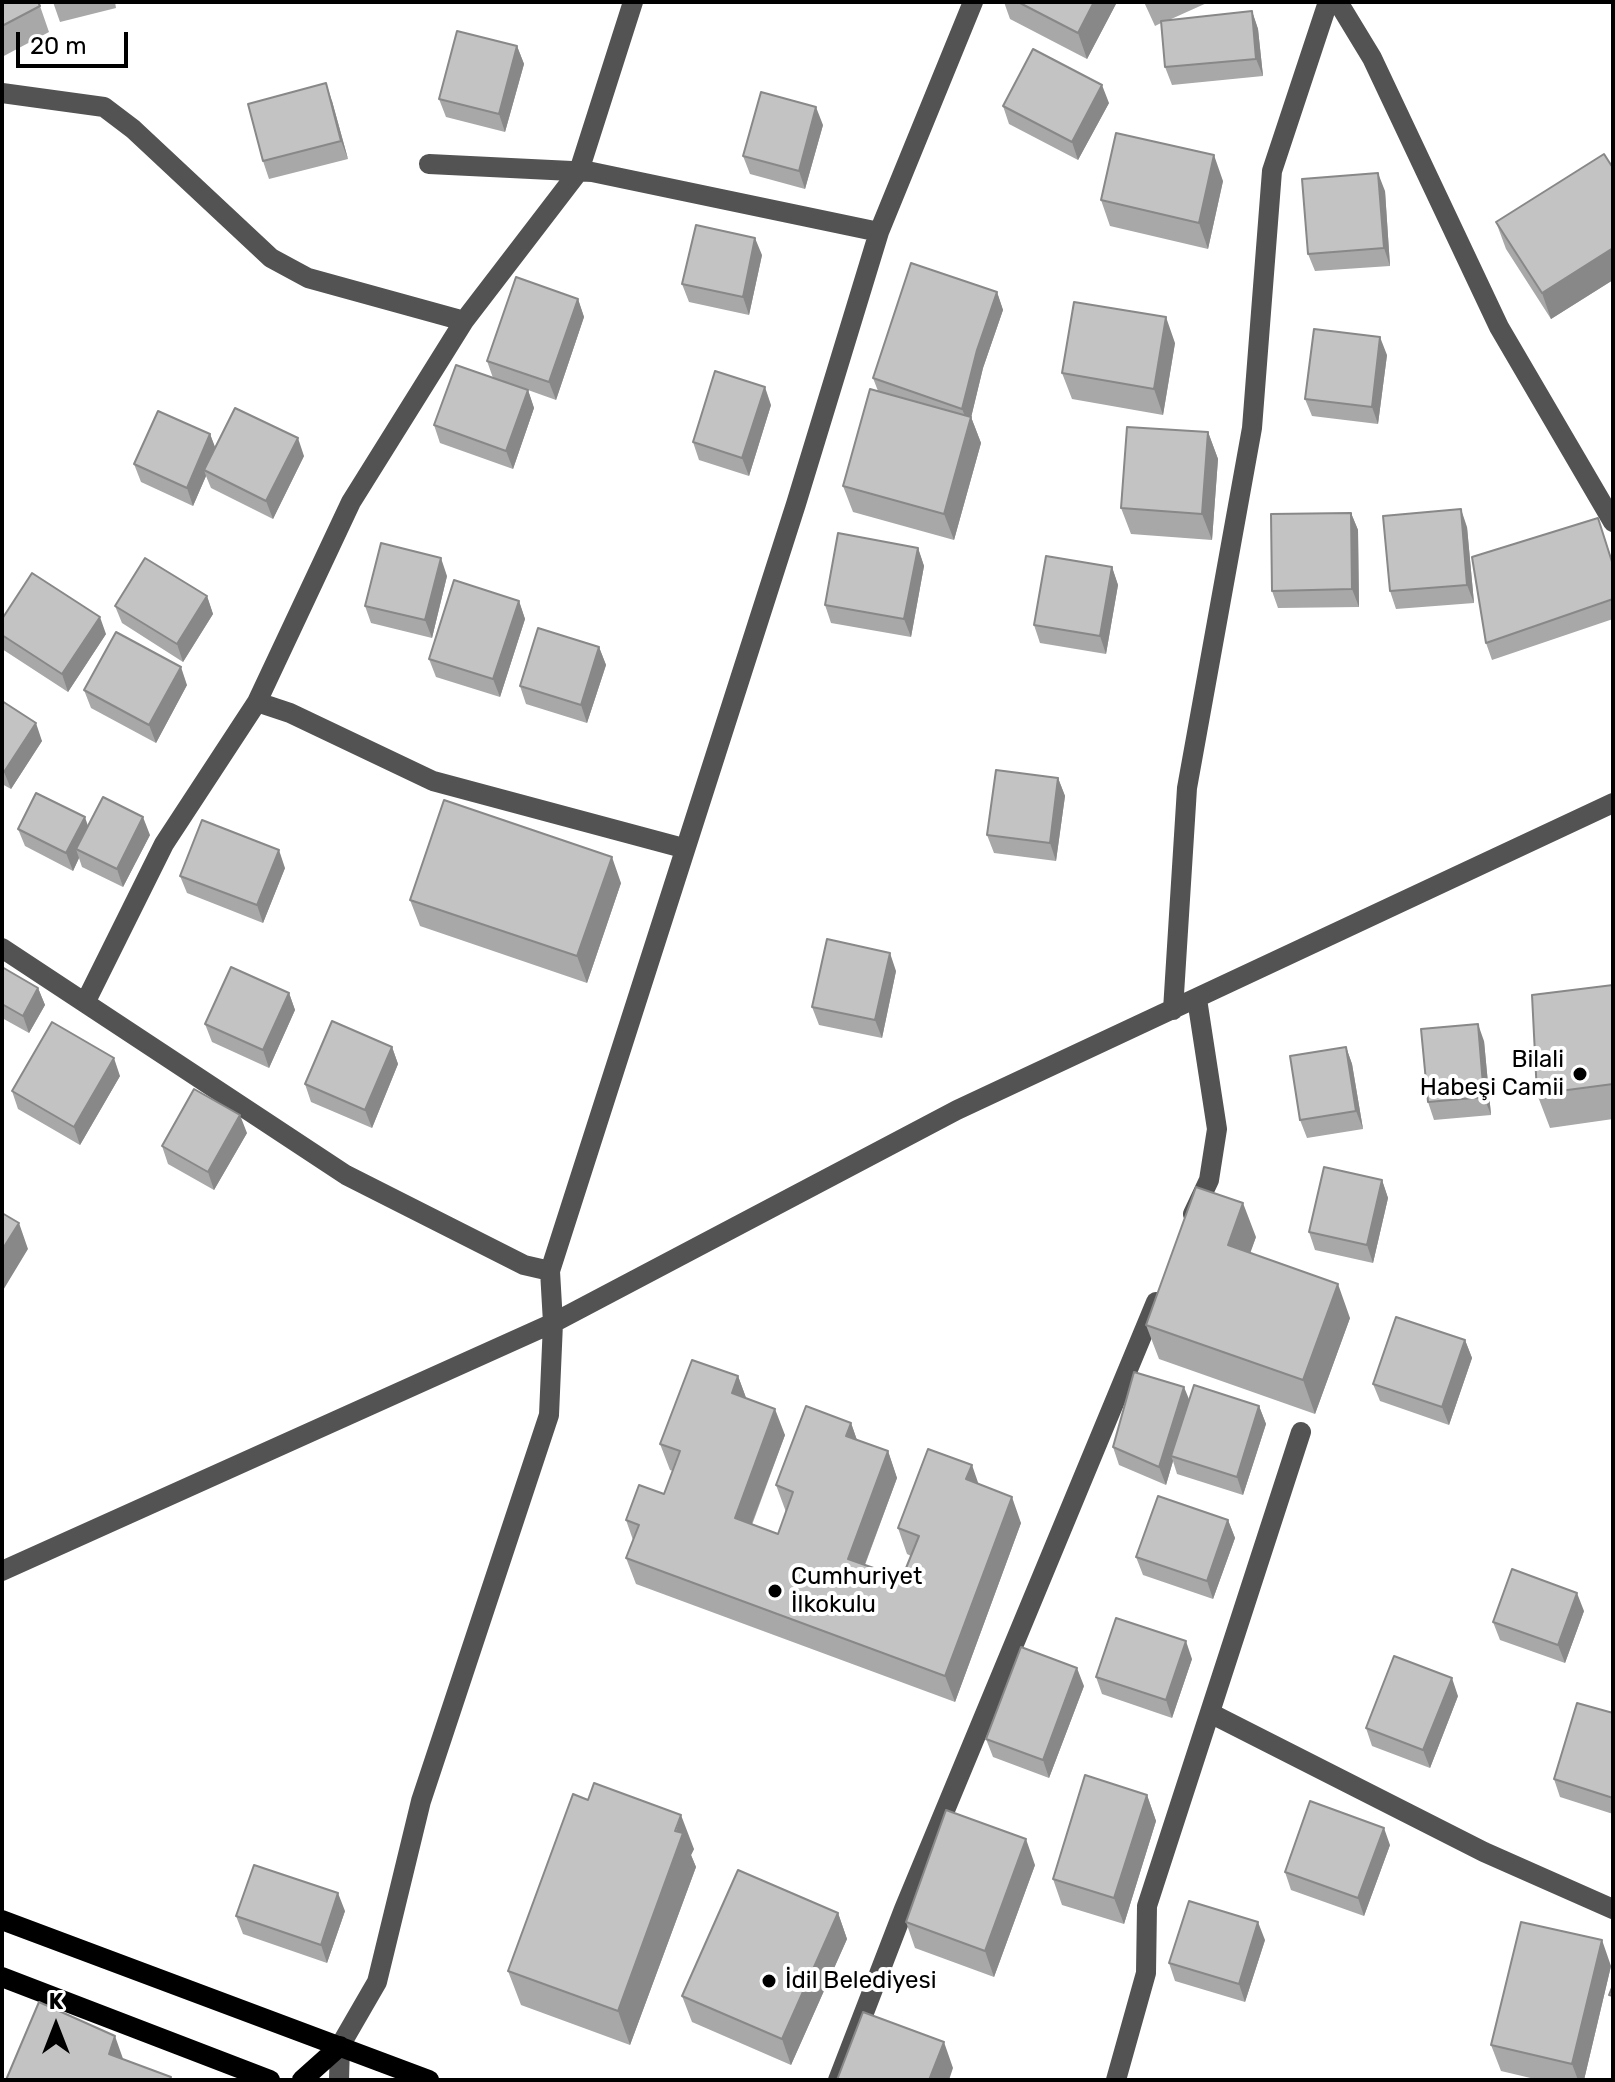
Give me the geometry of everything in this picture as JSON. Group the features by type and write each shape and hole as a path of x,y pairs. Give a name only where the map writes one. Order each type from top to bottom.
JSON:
{"main road":[{"path":"2,1920 429,2080"},
{"path":"2,1977 270,2080"},
{"path":"302,2080 340,2046"}],"street":[{"path":"86,1001 164,844 257,702 351,502 464,321 579,171 633,2"},
{"path":"339,2080 340,2046 377,1982 421,1801 549,1415 553,1323 550,1271 683,848 796,504 879,232 973,2"},
{"path":"1173,1010 1187,788 1252,428 1272,171 1328,2"},
{"path":"1338,2 1372,58 1499,327 1613,522"},
{"path":"2,93 104,107 133,129 271,258 308,278 464,321"},
{"path":"429,164 579,171 879,232"},
{"path":"257,702 290,713 433,781 683,848"},
{"path":"2,1571 553,1323 957,1110 1613,803"},
{"path":"2,948 346,1175 524,1265 550,1271"},
{"path":"1186,1230 1209,1180 1217,1129 1197,999"},
{"path":"838,2080 904,1909 1163,1284"},
{"path":"1116,2080 1146,1973 1147,1906 1301,1432"},
{"path":"1210,1713 1484,1852 1613,1909"}],"building":[{"path":"2,2 38,2 40,6 2,26"},
{"path":"1018,2 1094,2 1078,33"},
{"path":"1252,11 1256,59 1165,67 1161,21"},
{"path":"457,31 517,46 499,114 439,99"},
{"path":"1033,49 1102,85 1072,142 1003,106"},
{"path":"326,83 341,141 263,161 248,104"},
{"path":"761,92 816,107 799,171 743,156"},
{"path":"1116,133 1214,155 1199,223 1101,200"},
{"path":"1604,154 1613,168 1613,248 1542,293 1496,222"},
{"path":"1378,173 1384,248 1308,254 1302,179"},
{"path":"696,225 755,238 743,297 682,284"},
{"path":"911,263 997,292 977,350 962,409 873,378"},
{"path":"516,277 578,299 549,382 487,361"},
{"path":"1074,302 1166,317 1154,389 1062,373"},
{"path":"1314,329 1380,337 1372,407 1305,399"},
{"path":"456,365 528,390 506,451 434,425"},
{"path":"715,371 765,387 742,458 693,442"},
{"path":"870,389 971,417 944,514 843,486"},
{"path":"235,408 298,438 266,501 204,470"},
{"path":"158,411 210,434 187,488 134,464"},
{"path":"1127,427 1208,432 1202,514 1121,508"},
{"path":"1461,509 1467,585 1390,591 1383,516"},
{"path":"1351,513 1352,589 1272,591 1271,514"},
{"path":"1598,518 1613,565 1613,599 1486,643 1472,557"},
{"path":"838,533 918,548 904,619 825,605"},
{"path":"381,543 441,558 425,620 365,606"},
{"path":"1046,556 1112,567 1100,636 1034,625"},
{"path":"145,558 207,596 177,644 115,606"},
{"path":"32,573 100,617 62,674 2,635 2,619"},
{"path":"454,580 519,601 493,679 429,659"},
{"path":"538,628 599,647 581,705 520,686"},
{"path":"116,632 181,667 149,725 84,690"},
{"path":"2,701 36,723 4,772 2,770"},
{"path":"996,770 1058,778 1050,843 987,835"},
{"path":"36,793 85,817 66,853 18,829"},
{"path":"103,797 143,817 117,869 76,849"},
{"path":"444,800 612,857 577,956 410,900"},
{"path":"202,820 279,850 257,905 180,876"},
{"path":"827,939 890,953 875,1020 812,1007"},
{"path":"2,967 38,988 23,1016 2,1004"},
{"path":"231,967 289,993 263,1050 205,1024"},
{"path":"1613,985 1613,1084 1537,1094 1532,995"},
{"path":"332,1021 392,1047 365,1110 305,1084"},
{"path":"52,1022 114,1058 74,1127 12,1091"},
{"path":"1478,1024 1484,1097 1428,1102 1421,1029"},
{"path":"1346,1047 1356,1111 1300,1120 1290,1056"},
{"path":"194,1089 240,1115 208,1172 162,1146"},
{"path":"1324,1167 1382,1180 1367,1245 1309,1232"},
{"path":"1196,1187 1243,1203 1228,1245 1338,1284 1303,1380 1146,1325"},
{"path":"2,1213 19,1223 2,1250"},
{"path":"1396,1317 1465,1340 1442,1407 1373,1384"},
{"path":"692,1360 738,1376 732,1393 775,1409 735,1518 778,1534 793,1492 776,1485 806,1406 851,1423 846,1436 888,1451 848,1559 902,1578 919,1536 898,1528 928,1449 972,1465 966,1479 1012,1497 945,1676 626,1558 639,1525 626,1520 639,1485 664,1494 680,1451 660,1444"},
{"path":"1134,1372 1184,1387 1159,1467 1113,1447"},
{"path":"1194,1385 1259,1406 1237,1477 1171,1456"},
{"path":"1158,1496 1228,1520 1207,1581 1136,1557"},
{"path":"1512,1569 1577,1593 1558,1645 1493,1622"},
{"path":"1116,1618 1186,1641 1166,1700 1096,1677"},
{"path":"1021,1647 1077,1668 1043,1760 986,1739"},
{"path":"1394,1656 1452,1678 1423,1750 1366,1728"},
{"path":"1577,1703 1613,1713 1613,1798 1554,1779"},
{"path":"1085,1775 1147,1795 1114,1898 1053,1879"},
{"path":"594,1783 681,1815 675,1831 683,1833 618,2011 508,1971 573,1794 588,1800"},
{"path":"1310,1801 1384,1828 1358,1898 1285,1872"},
{"path":"946,1810 1026,1839 985,1951 906,1922"},
{"path":"254,1865 338,1893 321,1945 236,1916"},
{"name":"İdil Belediyesi","path":"738,1870 838,1913 782,2039 682,1996"},
{"path":"1189,1901 1258,1922 1239,1984 1169,1963"},
{"path":"1521,1922 1602,1940 1572,2064 1491,2045"},
{"path":"39,2002 115,2036 109,2054 171,2077 170,2080 6,2080"},
{"path":"863,2012 944,2042 929,2080 837,2080"}],"place":[{"name":"Bilali Habeşi Camii","path":"1580,1074"},
{"name":"Cumhuriyet İlkokulu","path":"775,1591"},
{"name":"İdil Belediyesi","path":"769,1981"}]}
